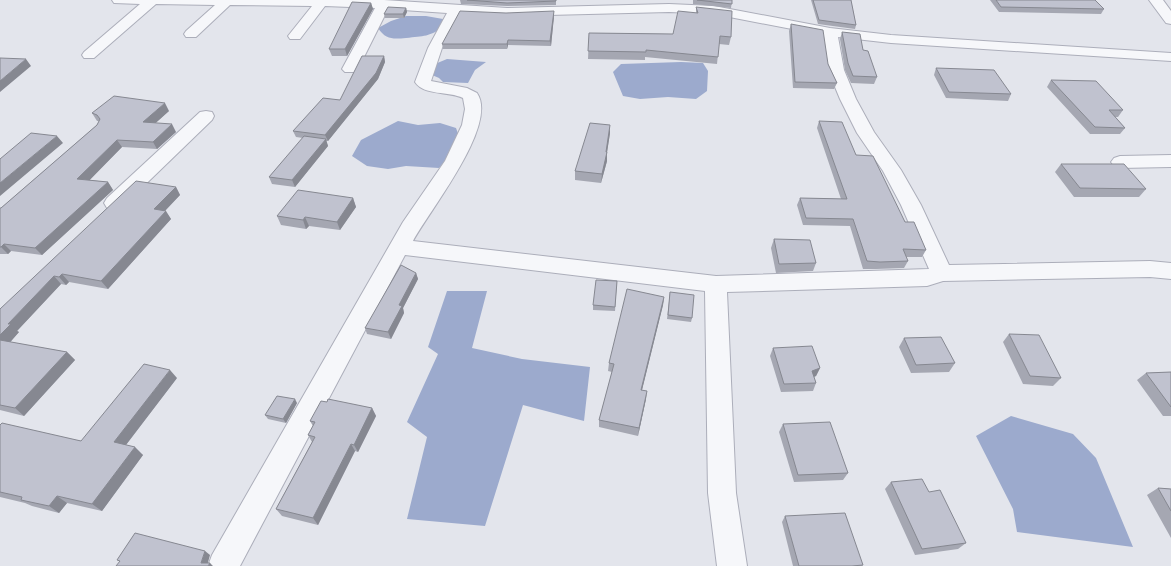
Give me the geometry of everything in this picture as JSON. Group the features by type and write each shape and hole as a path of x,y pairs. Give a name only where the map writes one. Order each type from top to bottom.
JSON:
{"street":[{"path":"119,0 226,2 299,1 384,4 456,10 520,11 669,8 750,10 830,32 891,39 973,46 1171,57"},
{"path":"1156,0 1171,20"},
{"path":"89,55 152,1"},
{"path":"191,34 226,2"},
{"path":"294,36 322,2"},
{"path":"350,69 384,4"},
{"path":"223,566 413,222 447,172 469,133 475,104 471,96 461,91 427,85 423,82 435,48 456,10"},
{"path":"830,32 836,70 848,99 866,133 892,170 911,205 942,273"},
{"path":"103,213 206,116"},
{"path":"1120,162 1171,161"},
{"path":"399,247 716,284 927,278 942,273 1150,269 1171,271"},
{"path":"716,284 722,493 732,566"}],"water":[{"path":"406,16 426,16 443,19 445,26 426,35 397,39 387,37 378,28 391,21"},
{"path":"447,59 486,62 475,70 468,83 443,82 439,78 432,75 435,64"},
{"path":"681,62 703,63 708,71 707,91 696,99 668,97 640,99 623,96 613,72 621,64"},
{"path":"398,121 418,125 440,123 456,128 461,142 439,168 406,166 388,169 367,166 352,156 361,140"},
{"path":"447,291 487,291 472,348 522,359 590,367 584,421 523,405 485,526 407,519 427,437 407,422 438,354 428,347"},
{"path":"1011,416 1073,434 1096,458 1133,547 1017,532 1013,509 976,436"}],"building":[{"path":"467,0 556,0 556,1 507,3"},
{"path":"697,0 732,0 732,4"},
{"path":"813,0 851,0 856,25 819,20"},
{"path":"996,0 1095,0 1104,9 1001,7"},
{"path":"352,2 371,3 345,49 329,49"},
{"path":"388,7 406,8 403,14 384,14"},
{"path":"696,7 732,11 731,37 720,36 718,57 646,50 646,52 588,51 589,33 673,34 678,11 698,13"},
{"path":"460,11 506,13 554,11 550,41 508,40 507,44 442,44"},
{"path":"791,24 823,30 828,64 837,83 795,82"},
{"path":"842,32 860,34 863,50 868,51 877,77 853,76 848,63"},
{"path":"362,56 384,56 376,73 325,135 293,131 323,98 340,100"},
{"path":"0,58 26,59 0,81"},
{"path":"936,68 994,70 1011,94 949,92"},
{"path":"1051,80 1096,81 1123,110 1109,110 1125,128 1095,127"},
{"path":"114,96 165,103 143,122 172,124 153,142 117,140 77,179 108,182 35,248 4,244 0,247 0,208 97,125 100,119 97,115 92,113"},
{"path":"819,121 842,122 856,155 873,156 905,222 914,222 926,250 903,249 908,261 867,261 853,219 806,218 800,198 847,199"},
{"path":"590,123 610,125 607,152 602,174 575,171"},
{"path":"31,133 57,136 0,183 0,159"},
{"path":"304,136 326,139 292,180 269,177"},
{"path":"1061,164 1124,164 1146,189 1080,188"},
{"path":"136,181 176,187 154,209 166,211 101,281 62,274 59,277 54,276 8,324 11,324 0,335 0,309"},
{"path":"298,190 353,198 337,222 305,217 303,220 277,216"},
{"path":"774,239 810,240 816,263 779,264"},
{"path":"401,265 416,273 399,305 402,306 388,332 365,328"},
{"path":"596,280 617,281 615,307 593,305"},
{"path":"627,289 664,297 641,390 647,391 639,428 599,420 614,364 609,363"},
{"path":"670,292 694,295 692,318 668,315"},
{"path":"1009,334 1039,335 1061,378 1030,376"},
{"path":"941,337 955,363 916,365 904,338"},
{"path":"0,340 67,352 15,408 0,405"},
{"path":"812,346 820,368 812,371 816,383 784,384 773,348"},
{"path":"144,364 170,370 114,442 135,447 92,504 57,496 49,506 21,500 22,497 0,492 0,425 2,423 81,441"},
{"path":"1171,372 1171,407 1146,373"},
{"path":"277,396 295,399 283,419 265,415"},
{"path":"328,399 372,408 354,445 351,444 313,518 276,509 315,437 308,435 315,422 310,421 321,401 327,402"},
{"path":"830,422 848,473 798,475 783,424"},
{"path":"922,479 929,492 940,490 966,543 922,549 891,482"},
{"path":"1158,488 1171,489 1171,511"},
{"path":"845,513 863,565 799,566 785,516"},
{"path":"135,533 205,551 201,563 210,563 208,566 116,566 120,561 117,560"}]}
